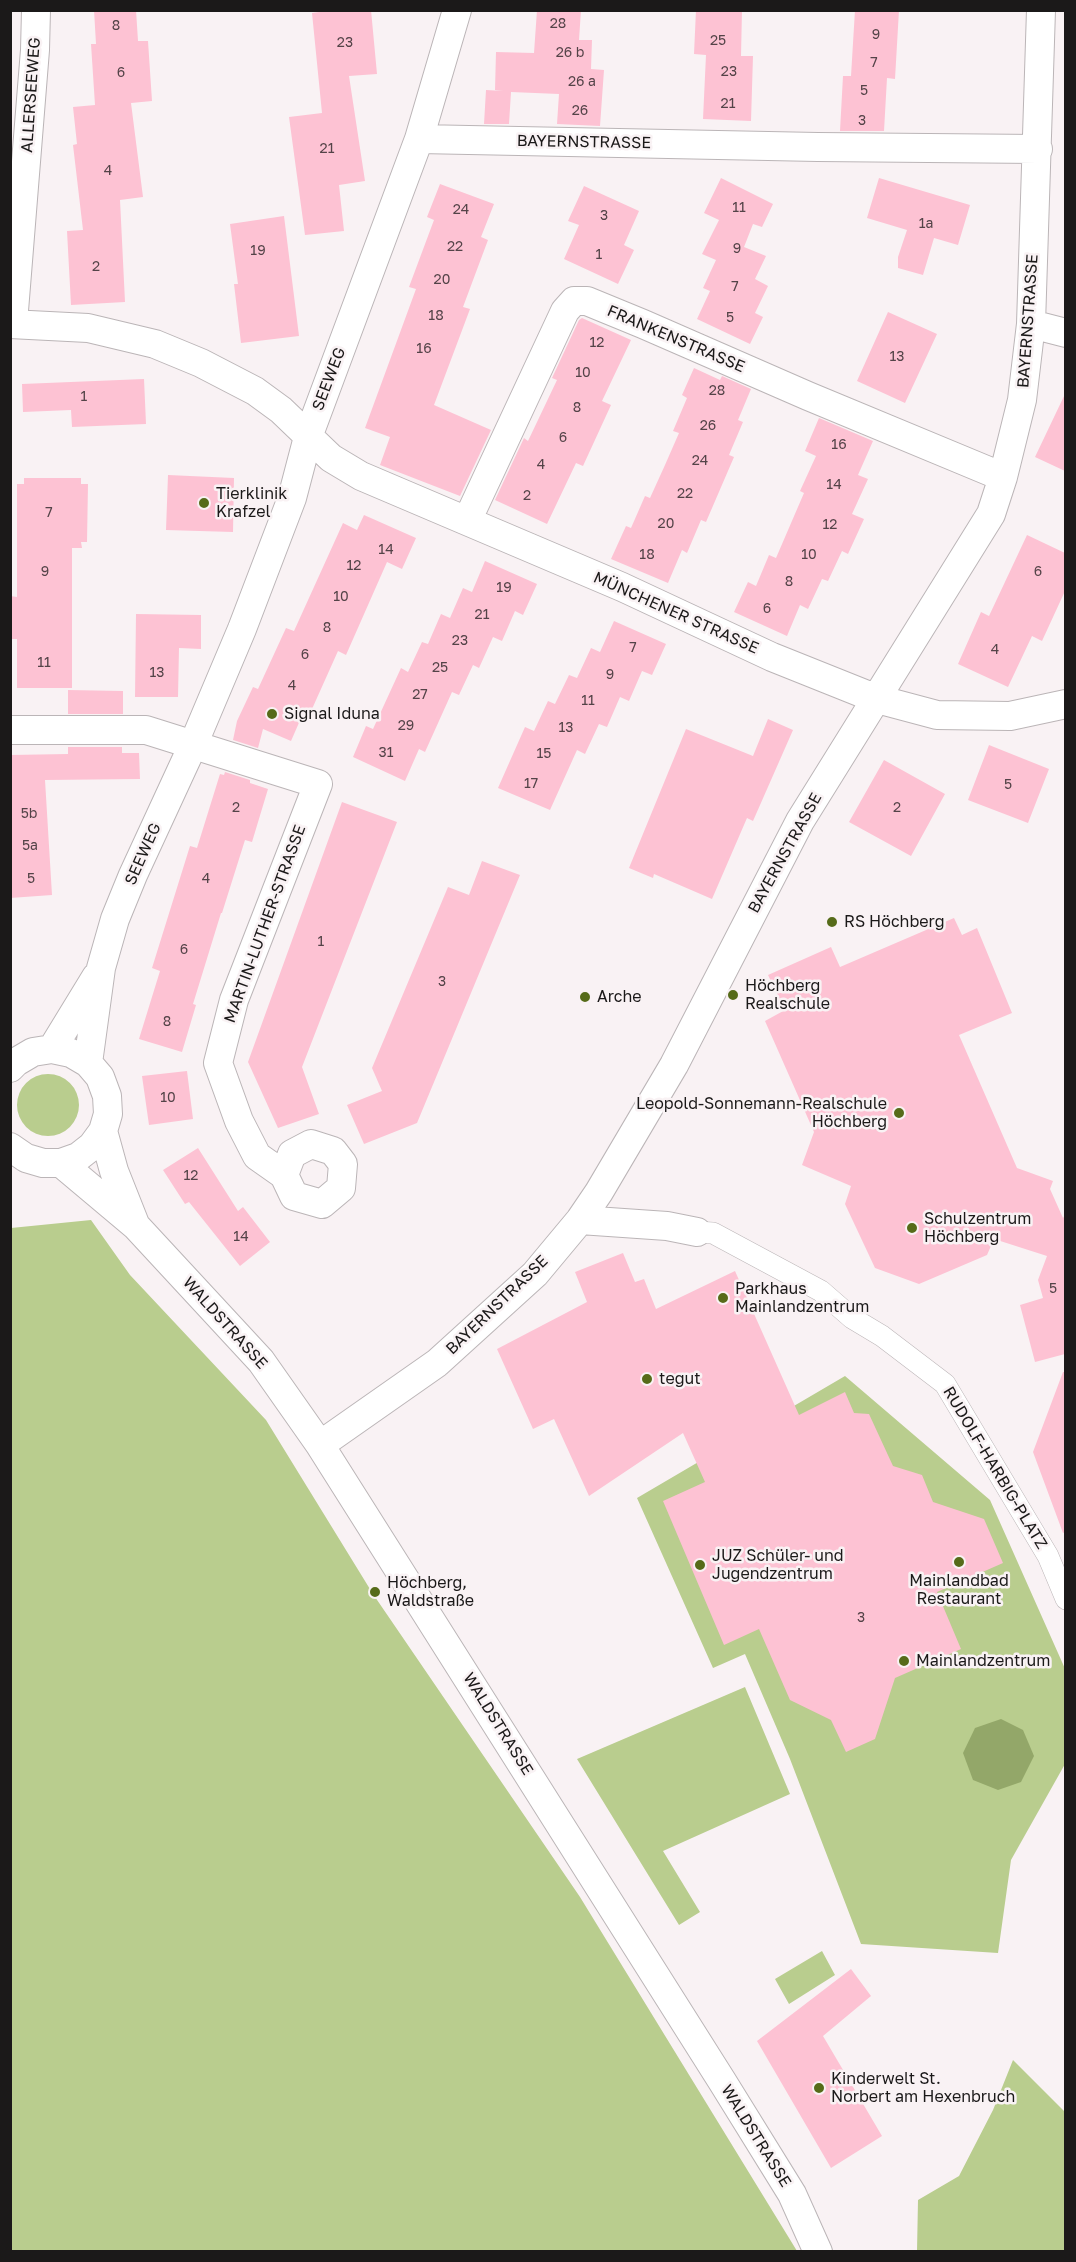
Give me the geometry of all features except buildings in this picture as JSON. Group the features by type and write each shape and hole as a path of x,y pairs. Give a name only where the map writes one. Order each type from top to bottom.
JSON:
{"street":[{"name":"ALLERSEEWEG","path":"12,323 35,50 36,10"},
{"name":"SEEWEG","path":"88,1063 101,968 115,919 242,629 292,498 308,438 419,139 457,10"},
{"name":"BAYERNSTRASSE","path":"320,1445 437,1363 535,1274 580,1220 674,1065 800,821 991,514 1003,477 1022,400 1031,324 1041,10"},
{"name":"BAYERNSTRASSE","path":"419,139 1038,149"},
{"name":"FRANKENSTRASSE","path":"467,522 565,311 574,301 587,301 634,320 808,396 1003,477"},
{"name":"MÜNCHENER STRASSE","path":"12,323 88,328 155,344 201,363 255,391 281,410 331,459 361,476 622,587 772,657 877,699 937,715 1010,716 1065,704"},
{"path":"1031,324 1065,333"},
{"path":"10,730 146,730 193,745"},
{"name":"MARTIN-LUTHER-STRASSE","path":"193,745 318,784 234,1000 218,1063 239,1121 257,1156 284,1175"},
{"name":"SEEWEG","path":"52,1049 101,968"},
{"path":"10,1068 33,1052 52,1049 71,1053 88,1063 100,1077 107,1096 108,1114 103,1131 92,1146 78,1157 61,1163 43,1163 26,1158 10,1147"},
{"name":"WALDSTRASSE","path":"103,1131 114,1171 136,1226"},
{"name":"WALDSTRASSE","path":"61,1163 136,1226 261,1361 320,1445 713,2065 792,2194 818,2252"},
{"name":"RUDOLF-HARBIG-PLATZ","path":"580,1220 667,1226 713,1233 821,1291 852,1318 882,1336 945,1384 1048,1556 1065,1599"}],"shaded area":[{"path":"42,1074 54,1074 70,1083 77,1093 79,1105 77,1117 70,1127 54,1136 42,1136 31,1131 22,1122 17,1111 17,1099 22,1088 31,1079"},
{"path":"91,1220 130,1275 266,1420 373,1594 580,1897 797,2251 11,2251 11,1228"},
{"name":"Mainlandzentrum","path":"845,1376 990,1500 1066,1671 1065,1764 1011,1860 998,1953 861,1944 790,1759 745,1654 713,1668 637,1498"},
{"path":"745,1687 790,1794 663,1851 700,1912 679,1925 577,1759"},
{"path":"1001,1719 1023,1730 1034,1756 1021,1782 998,1790 973,1780 963,1753 975,1728"},
{"path":"822,1951 835,1975 789,2004 775,1979"},
{"path":"1013,2060 1065,2112 1065,2251 917,2251 918,2200 959,2176 993,2110"}],"place":[{"name":"Tierklinik Krafzel","path":"204,503"},
{"name":"Signal Iduna","path":"272,714"},
{"name":"RS Höchberg","path":"832,922"},
{"name":"Höchberg Realschule","path":"733,995"},
{"name":"Arche","path":"585,997"},
{"name":"Leopold-Sonnemann-Realschule Höchberg","path":"899,1113"},
{"name":"Schulzentrum Höchberg","path":"912,1228"},
{"name":"Parkhaus Mainlandzentrum","path":"723,1298"},
{"name":"tegut","path":"647,1379"},
{"name":"Mainlandbad Restaurant","path":"959,1562"},
{"name":"JUZ Schüler- und Jugendzentrum","path":"700,1565"},
{"name":"Höchberg, Waldstraße","path":"375,1592"},
{"name":"Mainlandzentrum","path":"904,1661"},
{"name":"Kinderwelt St. Norbert am Hexenbruch","path":"819,2088"}]}
